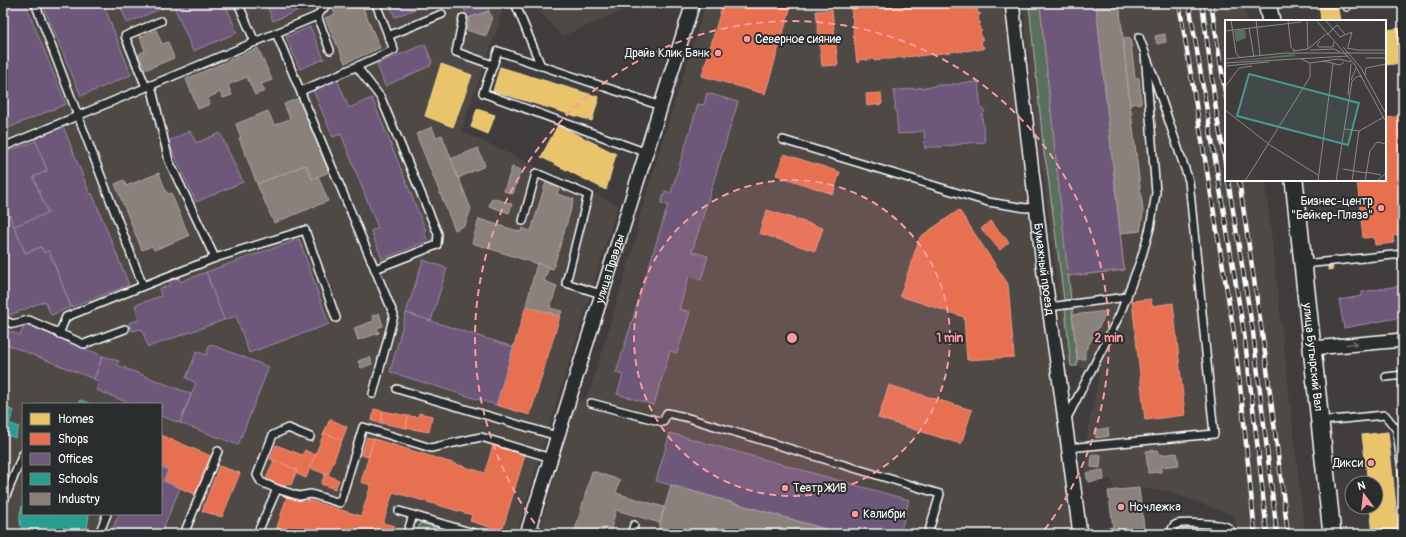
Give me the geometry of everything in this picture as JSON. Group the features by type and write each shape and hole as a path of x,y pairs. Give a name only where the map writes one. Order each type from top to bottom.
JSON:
{"street":[{"name":"улица Правды","path":"527,534 693,3"},
{"name":"Бумажный проезд","path":"1012,3 1035,207 1080,534"},
{"path":"1267,3 1271,20"},
{"path":"1274,3 1276,20"},
{"name":"улица Бутырский Вал","path":"1294,181 1332,534"},
{"path":"1313,348 1403,340"}],"lane":[{"path":"36,3 143,286"},
{"path":"238,3 255,42"},
{"path":"3,147 317,16 328,3"},
{"path":"515,3 541,66"},
{"path":"300,91 394,50 376,4"},
{"path":"388,36 442,14"},
{"path":"317,16 330,50"},
{"path":"463,18 456,52 493,65"},
{"path":"161,21 125,36 148,86 169,161 215,258"},
{"path":"276,33 394,315 373,394"},
{"path":"1068,448 1214,434 1189,181 1140,37"},
{"path":"647,153 483,94 498,51 661,106"},
{"path":"1065,422 1120,314 1150,228 1156,193 1145,53"},
{"path":"356,67 381,98 438,234 437,245 375,269"},
{"path":"783,140 988,202 1026,208 1035,207"},
{"path":"523,220 536,173 588,195 566,283 601,294"},
{"path":"59,334 66,318 215,258 305,230 336,318"},
{"path":"1304,264 1403,254"},
{"path":"1049,307 1127,297"},
{"path":"3,320 13,324 28,320 84,344 125,329"},
{"path":"1386,377 1403,375"},
{"path":"397,389 557,436"},
{"path":"591,403 663,422 667,413 684,417 940,494 928,534"},
{"path":"1321,421 1385,415 1397,430 1403,480"},
{"path":"310,437 288,428 273,435 257,474 260,482 299,496 311,494 340,503 363,427 431,448 481,436 551,458"},
{"path":"184,534 218,451"},
{"path":"3,503 22,456"},
{"path":"258,534 278,489"},
{"path":"399,511 477,534"},
{"path":"99,534 107,515"},
{"path":"407,534 413,515"},
{"path":"1171,534 1174,525 1183,523 1224,526 1230,529 1232,534"},
{"path":"631,534 634,525"}],"shaded area":[{"path":"3,3 499,3 502,12 498,27 461,131 618,205 516,534 456,534 420,523 417,534 3,534"},
{"path":"532,3 642,3 562,36"},
{"path":"706,3 1004,3 1032,248 1074,534 538,534 576,403 585,398 590,390 638,232 637,225"},
{"path":"1023,3 1244,3 1247,20 1225,20 1225,181 1265,181 1305,534 1237,534 1235,516 1167,491 1139,488 1114,491 1112,479 1088,482 1086,473 1088,427 1100,372 1068,365 1065,360 1060,314 1061,311 1071,308 1071,300 1061,300 1058,295 1044,180 1039,157"}],"green space":[{"path":"1040,3 1071,300 1064,300 1044,153 1029,4"},
{"path":"1072,308 1077,366 1071,366 1065,309"},
{"path":"420,523 456,534 417,534"}],"building: Homes":[{"path":"1319,3 1337,3 1340,20 1321,20"},
{"path":"1403,28 1403,63 1386,65 1386,30"},
{"path":"441,64 472,75 453,127 425,116"},
{"path":"500,67 599,97 592,121 493,91"},
{"path":"477,109 495,115 488,134 471,127"},
{"path":"558,125 616,154 606,190 541,157"},
{"path":"1332,265 1333,269 1328,270 1328,266"},
{"path":"1388,432 1399,534 1373,534 1371,515 1384,515 1384,475 1367,475 1362,435"}],"building: Shops":[{"name":"Северное сияние","path":"723,3 792,3 765,94 702,76"},
{"path":"850,3 977,3 977,5 980,6 977,8 978,13 981,14 978,16 979,22 981,23 979,24 980,30 982,31 980,32 981,38 983,39 981,41 982,46 984,47 982,50 982,48 978,50 973,49 970,51 965,50 962,52 957,51 924,56 920,55 916,57 915,55 904,58 882,59 879,61 867,59 867,61 866,59 859,60 858,63 856,61 856,45 854,44 854,28 852,24 853,19 851,16"},
{"path":"1040,3 1096,3 1124,270 1068,276"},
{"path":"832,10 838,65 822,66 816,11"},
{"path":"881,93 882,104 867,106 866,94"},
{"name":"Бизнес-центр \"Бейкер-Плаза\"","path":"1403,116 1403,235 1393,236 1394,243 1375,245 1374,237 1363,238 1357,181 1386,181 1386,118"},
{"path":"784,154 840,172 833,194 776,175"},
{"path":"767,210 823,228 815,251 759,233"},
{"path":"959,210 1008,284 1014,357 967,360 964,317 900,296 920,237"},
{"path":"990,221 1009,242 1000,250 981,229"},
{"path":"1151,299 1152,306 1173,303 1185,415 1145,420 1132,301"},
{"path":"526,306 560,316 530,415 496,405"},
{"path":"889,385 972,410 961,444 878,418"},
{"path":"374,409 383,411 381,423 372,421"},
{"path":"383,411 408,416 406,428 381,423"},
{"path":"419,413 432,416 429,432 406,428 408,416 418,417"},
{"path":"330,419 347,427 342,440 324,433"},
{"path":"324,433 342,440 328,475 310,468"},
{"path":"162,435 213,457 197,495 163,481 168,470 162,467"},
{"path":"367,437 374,439 368,457 361,455"},
{"path":"374,439 485,473 493,445 525,455 502,531 470,521 472,515 393,492 383,523 395,526 393,534 275,534 287,496 308,502 308,500 361,516 371,485 361,482"},
{"path":"276,445 302,455 305,450 315,455 306,478 295,473 297,470 270,459"},
{"path":"274,460 297,470 291,485 286,484 285,487 266,479"},
{"path":"219,466 240,473 222,517 202,511"},
{"path":"325,474 339,480 335,489 321,484"}],"building: Offices":[{"path":"3,3 25,3 66,104 3,130"},
{"path":"42,3 95,3 96,6 103,3 131,75 81,96"},
{"path":"119,3 166,3 167,6 127,23"},
{"path":"166,3 225,3 237,33 193,51 173,4 167,6"},
{"path":"266,3 316,3 273,21"},
{"path":"389,3 430,3 395,17"},
{"path":"462,3 486,3 489,11 468,18"},
{"path":"1040,3 1096,3 1096,5 1119,3 1123,39 1130,38 1135,78 1139,78 1141,103 1130,104 1143,212 1140,231 1120,233 1124,270 1068,276"},
{"path":"310,27 324,59 300,69 286,37"},
{"path":"425,44 432,62 430,66 385,86 377,64"},
{"path":"337,80 349,108 372,98 426,231 424,232 428,241 382,259 371,231 378,228 341,134 333,137 313,90"},
{"path":"977,81 981,108 985,111 982,115 985,142 966,143 943,147 927,147 925,149 924,131 898,134 893,91"},
{"path":"707,93 738,102 692,252 708,256 701,280 689,276 679,309 690,312 677,353 670,351 654,405 617,394 623,375 616,373 668,205 661,203 665,191 671,193 698,104 704,105"},
{"path":"63,126 129,285 71,307 49,251 44,253 41,247 25,253 14,226 48,213 33,177 47,171 34,137"},
{"path":"190,131 196,143 220,133 243,182 196,202 168,141"},
{"path":"36,141 47,171 33,177 48,213 14,226 6,207 3,208 3,153"},
{"path":"6,207 25,253 41,247 44,253 49,251 71,307 51,315 45,301 3,318 3,208"},
{"path":"299,239 329,324 249,353 236,316 224,320 206,272"},
{"path":"423,260 447,268 431,321 406,313"},
{"path":"206,272 224,320 148,347 142,329 132,331 129,323 139,320 135,305 161,296 159,289 170,285 169,281 179,278 180,282"},
{"path":"1403,285 1403,317 1344,328 1339,300 1362,296 1362,292"},
{"path":"406,313 513,347 496,405 390,372"},
{"path":"25,324 103,356 94,379 3,343 3,333 8,335 9,331 20,335"},
{"path":"210,344 269,367 238,445 180,423 196,383 186,378 197,351 206,355"},
{"path":"103,356 119,361 117,365 191,394 180,423 162,416 162,403 128,403 96,390 99,382 94,379"},
{"path":"670,433 909,500 900,534 843,534 656,481"},
{"path":"162,467 168,470 163,481 180,488 161,534 110,534 119,515 162,515"}],"building: Schools":[{"path":"80,400 88,403 78,403"},
{"path":"3,406 14,411 9,423 19,427 15,438 3,433"},
{"path":"22,507 22,515 89,515 87,530 85,534 24,534 20,523"}],"building: Industry":[{"path":"341,3 361,3 380,48 345,63 325,18 335,14 332,7"},
{"path":"1119,3 1143,212 1140,231 1120,233 1096,5"},
{"path":"489,11 492,20 486,36 466,30 469,21 468,18"},
{"path":"156,30 162,44 168,42 174,58 145,70 139,54 145,51 140,37"},
{"path":"1165,34 1166,42 1157,44 1155,36"},
{"path":"1130,38 1135,78 1139,78 1141,103 1130,104 1123,39"},
{"path":"258,48 272,80 261,84 265,91 255,95 247,77 228,85 232,95 223,98 220,92 208,98 210,104 198,109 186,79"},
{"path":"299,98 329,172 312,179 306,165 257,184 239,138 241,138 236,124 268,111 274,125 290,119 284,104"},
{"path":"432,127 436,137 442,135 471,209 465,225 455,230 416,134"},
{"path":"478,148 485,166 458,178 451,159"},
{"path":"306,165 312,179 318,176 328,201 274,223 257,184"},
{"path":"512,167 521,170 513,194 504,191"},
{"path":"159,173 167,194 171,193 189,236 154,250 152,246 142,250 115,184 124,180 126,186"},
{"path":"546,182 560,186 557,194 574,199 553,269 472,243 479,219 521,232 522,228 531,231"},
{"path":"492,198 512,204 509,213 489,206"},
{"path":"537,263 549,267 544,281 557,286 550,308 562,311 560,316 526,306"},
{"path":"1108,311 1085,351 1085,359 1077,359 1072,315"},
{"path":"379,313 383,326 377,328 379,333 358,340 354,328 374,321 372,316"},
{"path":"370,357 372,364 361,368 358,361"},
{"path":"1108,428 1109,436 1096,438 1095,430"},
{"path":"1158,450 1159,455 1177,453 1179,465 1161,467 1161,472 1148,473 1146,451"},
{"path":"1092,454 1101,455 1100,468 1091,467"},
{"path":"1103,470 1104,480 1088,482 1086,473"},
{"path":"592,471 620,480 616,493 664,507 660,523 616,510 611,529 606,527 603,534 574,534"},
{"path":"671,485 843,534 657,534"},
{"path":"1139,488 1145,534 1097,534 1096,529 1113,527 1108,491"}],"railway":[{"path":"1179,3 1233,327 1255,534"},
{"path":"1189,3 1244,333 1267,534"},
{"path":"1202,3 1217,117 1225,161"},
{"path":"1211,3 1225,92"},
{"path":"1228,181 1253,332 1277,534"},
{"path":"1239,181 1265,353 1288,534"}],"place":[{"name":"Северное сияние","path":"747,39"},
{"name":"Драйв Клик Банк","path":"718,53"},
{"name":"Бизнес-центр \"Бейкер-Плаза\"","path":"1381,208"},
{"name":"Дикси","path":"1371,463"},
{"name":"Театр ЖИВ","path":"785,488"},
{"name":"Ночлежка","path":"1121,507"},
{"name":"Калибри","path":"855,514"}]}
